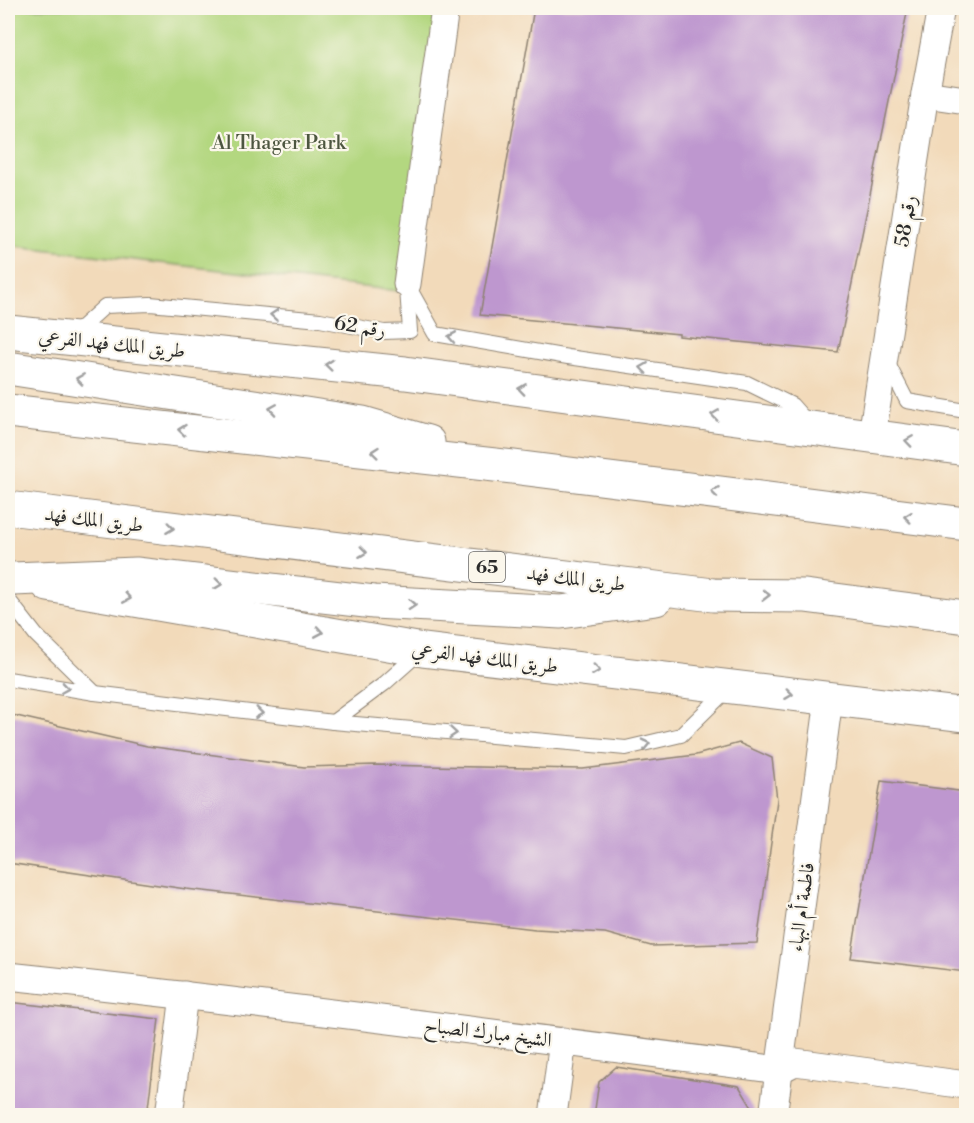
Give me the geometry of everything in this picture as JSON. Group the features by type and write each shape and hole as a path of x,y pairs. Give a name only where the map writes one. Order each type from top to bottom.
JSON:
{"main road":[{"name":"طريق الملك فهد الفرعي","path":"8,332 398,372 966,449"},
{"path":"8,368 363,423 513,467"},
{"path":"8,411 513,467 966,524"},
{"name":"طريق الملك فهد","path":"8,508 713,595 805,596 966,617"},
{"path":"9,585 136,574 374,602 561,612 665,598 713,595"},
{"name":"طريق الملك فهد الفرعي","path":"9,585 423,650 966,715"}],"street":[{"name":"رقم 62","path":"407,284 445,8"},
{"name":"رقم 58","path":"872,435 925,94 941,8"},
{"path":"925,94 966,100"},
{"name":"فاطمة أم البهاء","path":"773,1116 829,699"},
{"name":"الشيخ مبارك الصباح","path":"8,976 184,994 779,1070 795,1062 966,1084"},
{"path":"169,1116 184,994"},
{"path":"553,1116 563,1041"}],"lane":[{"name":"رقم 62","path":"69,338 105,306 150,303 320,320 384,332 410,331 407,284"},
{"path":"407,284 435,334 568,357 747,383 792,405 812,428"},
{"path":"884,357 907,401 966,411"},
{"path":"9,585 36,635 95,693"},
{"path":"333,722 384,684 423,650"},
{"path":"8,679 95,693 333,722 626,748 681,735 730,686"}],"green space":[{"name":"Al Thager Park","path":"8,8 441,8 398,291 8,245"}],"building":[{"path":"534,8 908,8 838,352 480,315"},
{"path":"8,714 147,746 304,767 376,765 583,769 696,755 739,743 772,758 777,800 757,943 651,946 605,933 535,929 186,889 8,863"},
{"path":"881,781 966,792 966,972 851,958"},
{"path":"8,1002 159,1019 147,1116 22,1116 8,1113"},
{"path":"616,1067 739,1086 757,1116 594,1116 599,1082"}]}
